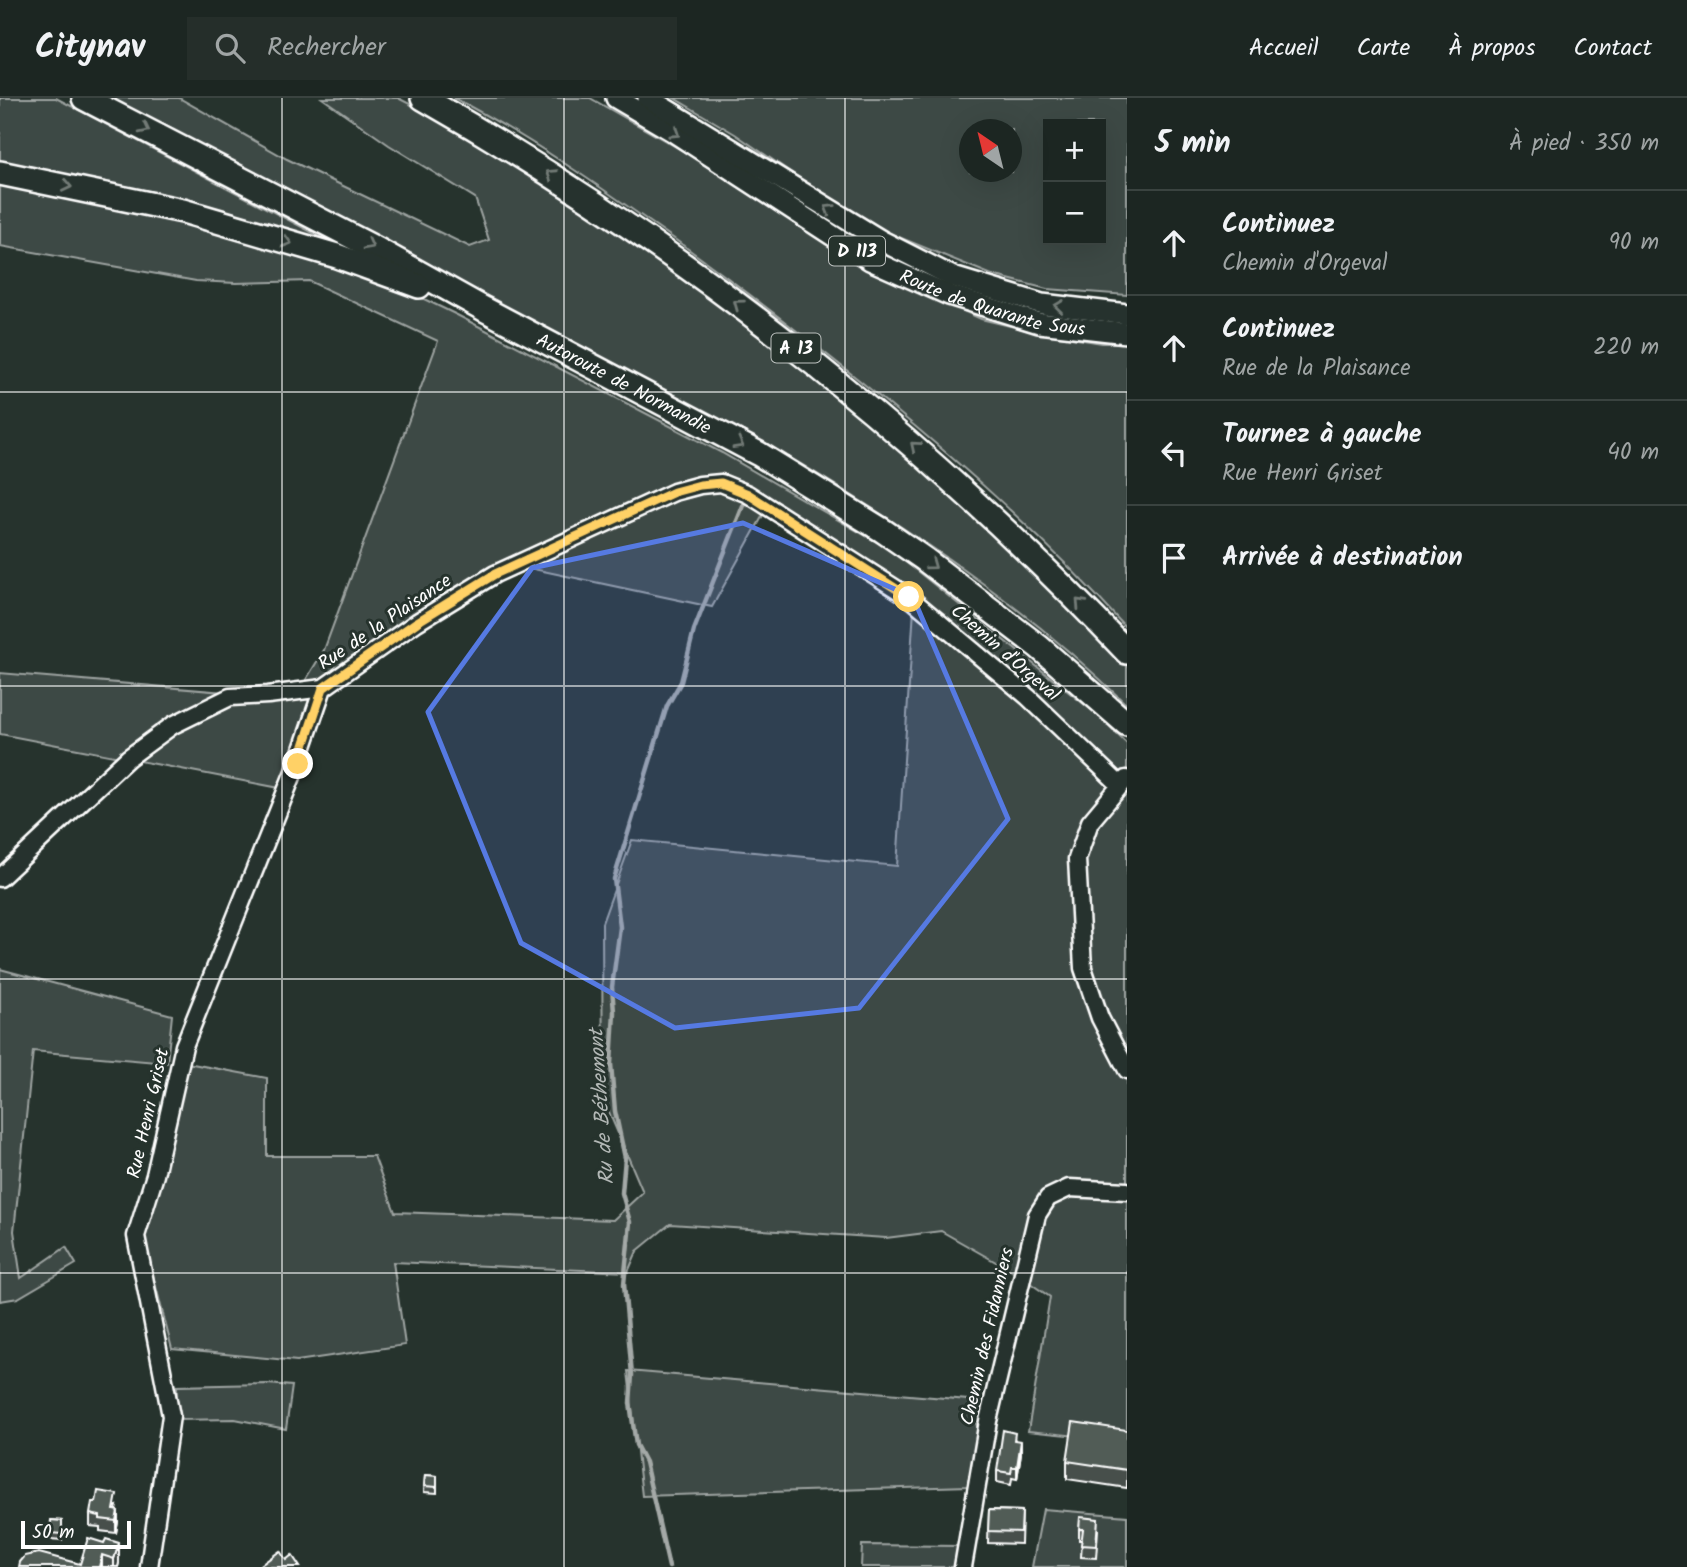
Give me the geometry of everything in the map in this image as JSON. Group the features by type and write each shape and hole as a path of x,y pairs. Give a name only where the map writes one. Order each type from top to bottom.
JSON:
{"highway":[{"name":"Autoroute de Normandie","path":"84,98 378,250 747,448 881,530 986,605 1127,724"},
{"name":"A 13","path":"423,98 540,166 666,251 765,323 925,454 1016,538 1127,652"},
{"path":"0,173 183,211 337,256 484,309"}],"main road":[{"name":"Route de Quarante Sous","path":"616,98 672,131 870,260 949,295 1039,323 1127,333"},
{"name":"Route de Quarante Sous","path":"648,98 882,241 953,277 1042,304 1127,314"}],"street":[{"name":"Rue de la Plaisance","path":"0,878 128,758 173,725 230,697 323,688 417,622 495,574 674,492 721,483 748,494"},
{"name":"Chemin d'Orgeval","path":"748,494 909,597 1124,782"},
{"name":"Rue Henri Griset","path":"149,1567 171,1416 136,1236 155,1175 184,1045 298,764 323,688"},
{"path":"1124,782 1090,822 1077,859 1083,968 1100,1018 1127,1070"},
{"name":"Chemin des Fidanniers","path":"963,1567 988,1421 1037,1214 1048,1198 1069,1188 1127,1191"}],"highlighted area":[{"path":"743,523 913,597 1008,819 859,1008 675,1028 521,943 428,712 532,568"}],"shaded area":[{"path":"0,98 56,98 359,257 0,164"},
{"path":"111,98 179,98 287,159 470,247 489,240 475,198 389,145 322,98 398,98 465,132 573,201 813,369 914,456 1127,666 1127,705 1047,633 962,568 781,452"},
{"path":"454,98 590,98 683,151 852,260 981,319 1035,332 1102,343 1127,343 1127,629 1064,562 998,499 859,380 697,255 593,182"},
{"path":"674,98 1127,98 1127,295 1047,289 992,275 884,231 825,196 735,134"},
{"path":"0,181 74,195 255,239 393,284 457,315 722,453 892,551 1095,713 1127,744 1127,1441 1028,1431 1050,1297 1017,1274 941,1231 886,1238 670,1224 637,1251 628,1272 393,1262 405,1345 297,1361 172,1349 138,1217 187,1063 267,1078 267,1156 374,1156 395,1212 613,1220 643,1192 603,1098 602,923 632,840 897,866 914,609 767,508 712,607 515,565 326,694 290,790 0,734 0,673 295,698 324,650 438,341 309,281 196,281 0,246"},
{"path":"0,969 172,1015 167,1063 33,1051 14,1231 21,1278 66,1247 76,1264 18,1298 0,1301"},
{"path":"628,1371 968,1400 979,1432 969,1486 642,1496"},
{"path":"177,1386 292,1386 286,1429 235,1419 176,1420"},
{"path":"1043,1509 1127,1516 1127,1567 1032,1567"},
{"path":"862,1545 959,1546 955,1567 861,1567"}],"building":[{"path":"1073,1422 1127,1430 1127,1470 1067,1461"},
{"path":"1003,1430 1015,1433 1014,1440 1021,1441 1017,1467 1012,1467 1011,1473 997,1471"},
{"path":"425,1475 437,1476 437,1487 424,1486"},
{"path":"98,1491 117,1494 114,1510 118,1511 116,1521 100,1519 100,1516 90,1514"},
{"path":"989,1510 1022,1511 1021,1532 988,1531"},
{"path":"1080,1517 1098,1519 1096,1546 1081,1545 1083,1529 1079,1529"},
{"path":"51,1520 62,1521 62,1534 50,1533"},
{"path":"88,1538 104,1543 106,1539 119,1543 114,1559 102,1555 99,1567 19,1567 25,1556 39,1553 80,1564"},
{"path":"280,1551 286,1560 292,1555 300,1567 258,1567"}],"waterway":[{"name":"Ru de Béthemont","path":"669,1567 645,1462 636,1445 630,1403 632,1375 624,1284 630,1222 622,1193 625,1158 615,1111 611,1064 614,1012 612,987 620,927 614,879 667,706 681,682 694,630 746,498"}],"route":[{"path":"298,764 323,688 417,622 495,574 674,492 721,483 748,494 909,597"}]}
